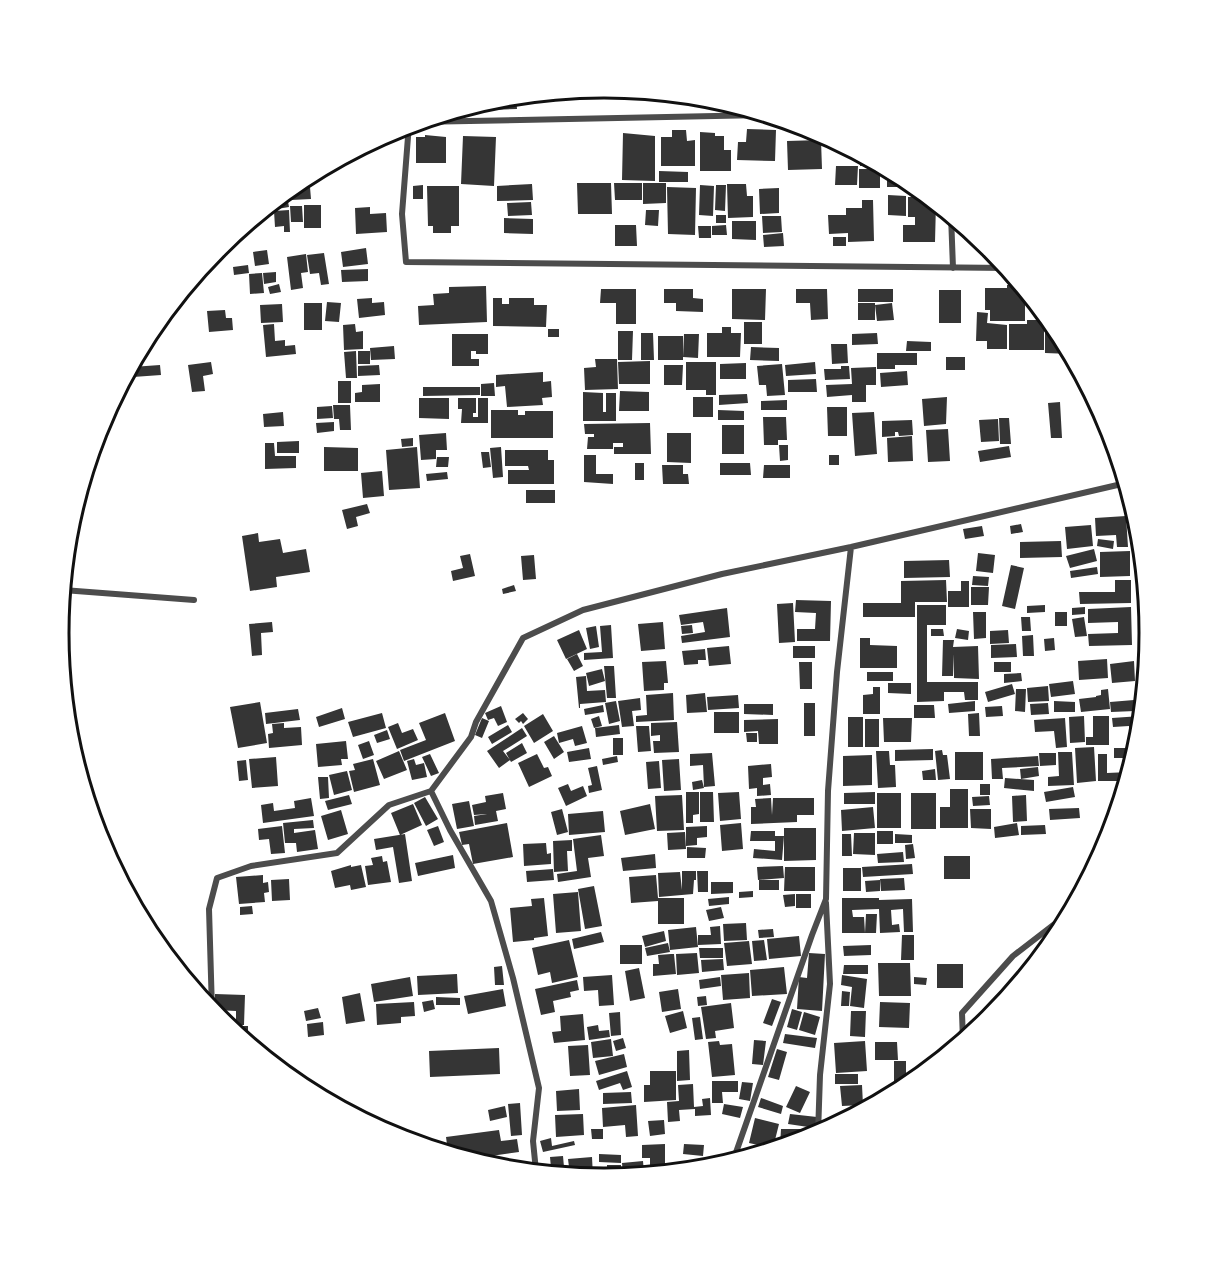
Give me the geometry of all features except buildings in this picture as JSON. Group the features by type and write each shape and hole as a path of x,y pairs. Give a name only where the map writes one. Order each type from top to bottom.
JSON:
{"street":[{"path":"448,121 740,116"},
{"path":"408,135 402,214 406,262 995,268"},
{"path":"951,225 953,268"},
{"path":"212,995 209,909 217,878 251,866 337,853 389,805 431,791 471,737 476,722 523,638 583,610 722,574 851,547 1118,485"},
{"path":"818,1123 820,1075 830,984 826,899 828,792 837,672 851,547"},
{"path":"71,591 194,600"},
{"path":"431,791 450,830 491,901 513,978 539,1088 533,1141 535,1163"},
{"path":"737,1150 826,899"},
{"path":"963,1030 962,1013 1013,956 1051,927"}]}
